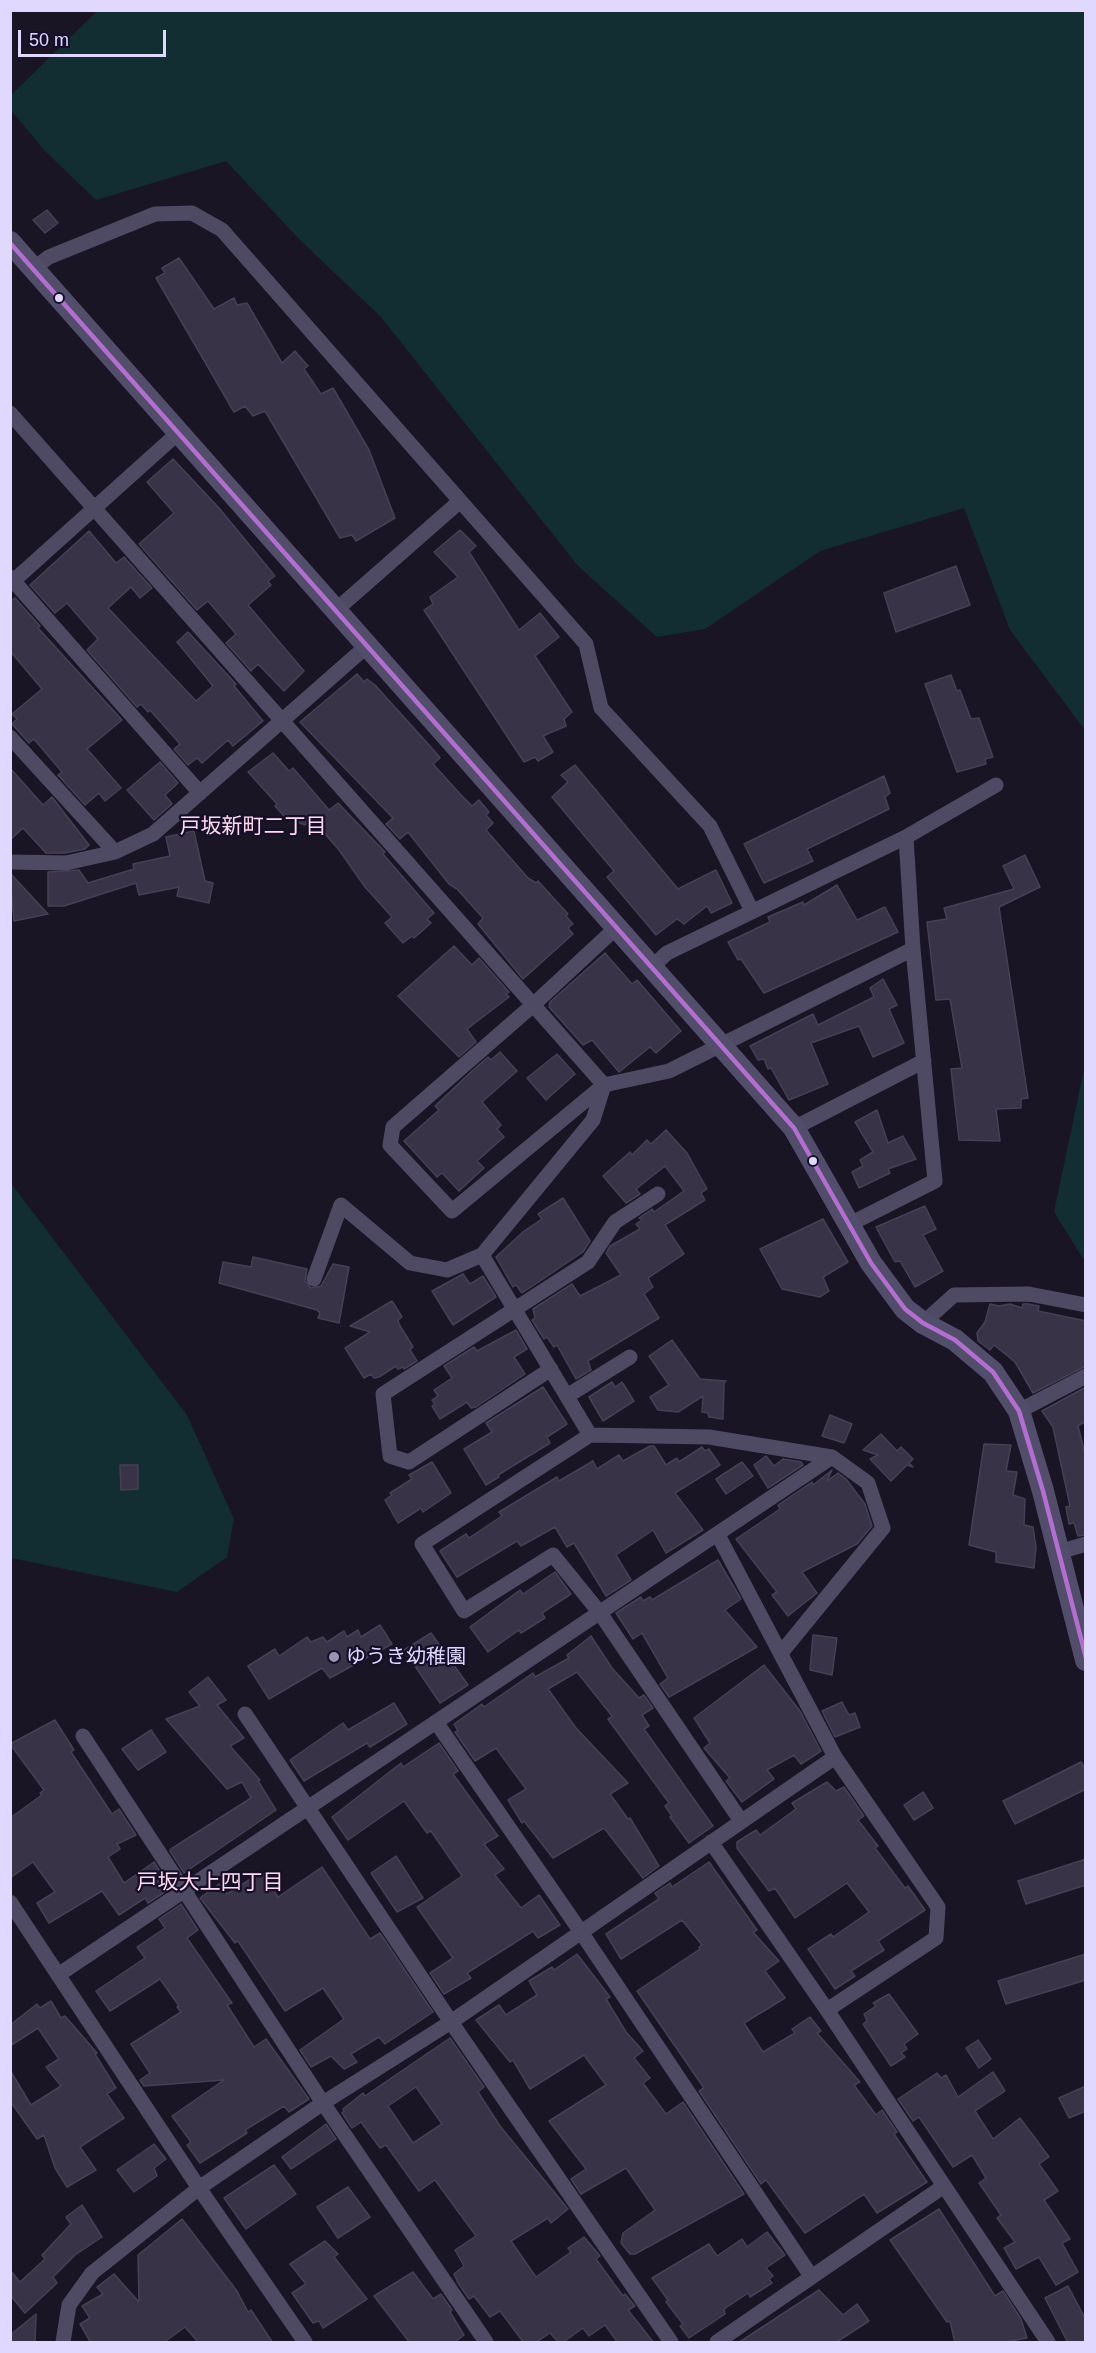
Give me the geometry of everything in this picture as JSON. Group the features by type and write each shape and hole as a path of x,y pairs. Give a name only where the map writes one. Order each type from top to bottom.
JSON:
{"street":[{"path":"34,268 50,257 155,214 192,213 222,230 586,644 601,708 710,826 752,911"},
{"path":"10,242 794,1128 871,1263 905,1309 923,1323 955,1340 993,1372 1019,1411 1059,1552 1086,1659"},
{"path":"10,413 604,1085"},
{"path":"178,433 95,510 12,581 200,793"},
{"path":"336,610 459,502"},
{"path":"10,862 66,863 115,852 153,834 368,645"},
{"path":"10,737 115,852"},
{"path":"652,967 667,953 906,837 996,785"},
{"path":"848,1225 935,1181 913,949 906,837"},
{"path":"616,927 533,1005 393,1128 390,1145 452,1211 604,1085 669,1071 913,949"},
{"path":"794,1128 924,1061"},
{"path":"314,1279 341,1205 410,1263 447,1270 482,1255 593,1120 604,1085"},
{"path":"551,1370 409,1462 390,1456 383,1394 588,1262 615,1222 658,1194"},
{"path":"482,1255 590,1435"},
{"path":"923,1323 954,1295 1029,1294 1086,1305"},
{"path":"567,1396 630,1357"},
{"path":"1019,1411 1086,1376"},
{"path":"741,1821 600,1613 553,1554 464,1611 422,1544 590,1435 709,1437 832,1456 868,1483 884,1528 782,1653"},
{"path":"58,1975 718,1535 832,1456"},
{"path":"718,1535 835,1757 938,1907 936,1938 827,2010"},
{"path":"1059,1552 1086,1544"},
{"path":"245,1714 451,2022 671,2343"},
{"path":"436,1722 581,1932 811,2276"},
{"path":"83,1736 323,2103 486,2343"},
{"path":"63,2343 69,2305 92,2273 199,2188 323,2103 451,2022 835,1757"},
{"path":"711,1842 827,2010 1048,2343"},
{"path":"10,1902 199,2188 305,2343"},
{"path":"717,2343 944,2186"}],"green space":[{"path":"98,10 1085,11 1085,730 1010,630 964,508 820,551 705,629 657,637 578,566 381,317 300,240 226,161 96,200 44,150 11,110 11,95"},
{"path":"1085,1065 1086,1262 1054,1212"},
{"path":"10,1182 187,1415 234,1519 227,1557 177,1592 11,1558"}],"building":[{"path":"47,210 58,223 45,233 33,220"},
{"path":"179,258 214,309 234,298 237,305 247,303 282,363 295,351 308,366 304,369 321,394 333,388 369,450 395,518 356,541 352,535 340,538 265,411 253,416 245,406 234,412 156,278 165,273 162,268"},
{"path":"173,459 219,508 275,576 268,581 271,585 248,605 304,671 284,691 258,664 251,671 226,643 236,634 208,601 197,610 139,544 174,513 147,482"},
{"path":"460,530 476,546 469,552 519,630 540,613 559,637 535,656 572,712 564,719 566,726 543,736 553,752 538,761 535,757 524,762 424,610 433,604 430,597 458,577 434,552"},
{"path":"89,531 116,563 124,557 152,588 140,598 131,587 108,608 196,701 213,686 177,642 188,632 236,684 234,686 263,721 233,746 228,740 202,763 197,758 188,765 174,749 180,744 150,710 148,712 141,704 137,707 87,650 98,639 67,603 55,613 30,585"},
{"path":"956,566 970,605 896,632 884,593"},
{"path":"15,598 40,626 38,628 122,720 87,749 121,788 105,801 99,793 85,805 58,775 62,772 34,739 29,743 12,724 17,719 12,714 42,689 10,651 10,602"},
{"path":"357,674 364,682 367,679 375,685 438,755 440,758 433,764 461,795 472,806 479,800 489,812 486,815 493,823 486,830 528,878 536,883 538,881 568,914 566,916 573,924 568,928 573,934 523,979 478,924 483,918 457,889 449,884 408,832 400,839 386,824 393,818 300,722"},
{"path":"951,675 957,691 960,690 971,719 979,718 993,757 985,759 986,764 957,772 925,684"},
{"path":"273,753 289,771 293,768 329,810 338,803 385,852 383,854 434,913 427,919 431,923 414,938 412,936 403,943 385,923 392,917 365,887 339,850 312,819 305,825 285,817 275,806 277,804 248,772"},
{"path":"160,762 178,783 165,795 172,804 154,820 127,790"},
{"path":"575,765 678,889 716,870 732,903 711,913 707,906 684,924 677,919 656,935 607,877 614,871 552,797 568,782 561,775"},
{"path":"10,768 43,805 52,797 89,845 85,849 65,853 46,853 23,828 10,840"},
{"path":"884,776 890,793 885,797 889,809 807,849 813,861 764,883 744,844"},
{"path":"194,831 205,881 213,883 209,903 177,896 179,887 139,895 136,883 64,906 48,906 48,872 79,870 88,883 134,869 133,864 170,856 166,837"},
{"path":"1025,855 1040,887 999,907 1028,1098 1021,1099 1021,1108 996,1109 1000,1141 959,1140 951,1069 962,1068 950,999 936,1000 927,922 947,919 944,908 1014,889 1003,866"},
{"path":"10,873 48,914 14,921"},
{"path":"837,885 857,920 885,907 898,932 764,993 741,959 738,960 728,942 770,922 768,917 803,902 804,905"},
{"path":"454,946 472,965 479,958 509,992 506,994 509,997 467,1029 476,1042 459,1057 398,996"},
{"path":"605,953 632,984 637,980 681,1031 656,1053 650,1047 619,1072 592,1040 583,1045 549,1007 550,1002"},
{"path":"883,979 897,1005 889,1009 904,1043 873,1057 859,1026 811,1043 828,1084 789,1100 771,1068 768,1069 764,1059 758,1060 750,1046 813,1014 818,1025 874,997 870,988"},
{"path":"500,1052 517,1071 482,1102 501,1125 497,1129 504,1137 477,1161 484,1168 459,1191 442,1173 437,1177 404,1141 439,1110 435,1106 472,1071 488,1057 491,1060"},
{"path":"557,1054 575,1074 546,1100 527,1078"},
{"path":"877,1110 888,1143 903,1136 916,1159 888,1169 890,1173 859,1188 852,1172 863,1166 860,1160 873,1152 855,1122"},
{"path":"666,1130 687,1153 707,1189 701,1193 705,1200 665,1225 684,1254 648,1278 653,1287 644,1294 659,1318 588,1361 591,1370 576,1379 557,1345 554,1347 547,1337 544,1339 532,1320 535,1318 533,1309 572,1284 580,1296 621,1275 606,1253 610,1246 640,1229 636,1224 642,1220 639,1218 652,1209 654,1212 684,1191 665,1166 636,1189 640,1194 626,1203 603,1176 630,1152 632,1155 647,1140 651,1144"},
{"path":"563,1198 590,1241 583,1252 522,1293 516,1285 513,1287 496,1257 524,1231 542,1219 538,1214"},
{"path":"925,1206 936,1229 923,1235 943,1271 915,1287 900,1261 895,1262 876,1227"},
{"path":"823,1219 848,1262 823,1277 829,1291 820,1297 782,1289 760,1249"},
{"path":"253,1257 307,1269 305,1281 311,1288 321,1286 333,1264 349,1267 339,1323 318,1318 320,1313 317,1310 219,1283 223,1262 251,1267"},
{"path":"463,1274 470,1284 483,1276 496,1297 453,1325 432,1291"},
{"path":"392,1301 402,1317 398,1320 399,1324 413,1347 410,1350 417,1361 404,1369 403,1367 398,1369 396,1366 379,1377 374,1378 371,1374 364,1378 345,1348 370,1332 350,1326"},
{"path":"990,1304 999,1306 1010,1304 1022,1308 1023,1304 1028,1304 1039,1306 1038,1311 1086,1321 1086,1366 1033,1393 1015,1362 994,1345 990,1350 978,1341 977,1333 985,1322"},
{"path":"516,1330 527,1349 514,1357 525,1374 476,1407 471,1408 467,1402 440,1419 432,1406 435,1404 432,1400 438,1396 434,1390 452,1378 444,1366 474,1347 477,1351"},
{"path":"672,1340 700,1379 726,1381 724,1383 723,1419 709,1417 708,1413 702,1412 703,1396 678,1412 658,1410 650,1397 669,1385 649,1356"},
{"path":"612,1382 615,1387 622,1382 634,1401 603,1421 589,1397"},
{"path":"543,1387 567,1424 547,1437 550,1443 486,1485 464,1449 492,1432 486,1423"},
{"path":"1086,1387 1086,1421 1078,1426 1086,1458 1086,1535 1078,1536 1074,1523 1069,1524 1066,1507 1070,1506 1053,1427 1042,1411"},
{"path":"830,1415 852,1424 844,1443 822,1436"},
{"path":"881,1434 897,1451 901,1447 913,1459 909,1463 913,1467 907,1465 891,1481 870,1459 878,1455 863,1450"},
{"path":"984,1444 1011,1445 1006,1471 1017,1472 1013,1495 1025,1499 1024,1525 1033,1527 1036,1547 1034,1568 996,1562 996,1552 969,1545"},
{"path":"654,1446 666,1465 677,1458 679,1462 702,1447 705,1451 709,1449 720,1465 675,1493 703,1530 666,1553 653,1530 616,1555 631,1580 606,1596 574,1543 567,1547 555,1527 521,1546 517,1541 457,1577 440,1551 466,1534 469,1538 502,1516 499,1512 557,1477 559,1481 593,1461 597,1469 619,1455 623,1461"},
{"path":"766,1456 774,1466 783,1459 801,1462 803,1465 768,1488 754,1465"},
{"path":"432,1462 451,1493 423,1512 421,1508 398,1523 385,1500 392,1495 390,1493 412,1479 409,1475"},
{"path":"742,1462 753,1476 726,1494 716,1479"},
{"path":"120,1465 138,1465 138,1489 121,1490"},
{"path":"832,1470 827,1481 838,1473 846,1479 865,1504 872,1526 857,1544 802,1572 817,1593 788,1616 772,1595 777,1592 736,1539 780,1509 778,1505 812,1482 813,1485"},
{"path":"718,1560 741,1599 725,1610 757,1647 669,1697 660,1684 668,1678 642,1633 633,1639 616,1613 641,1597 643,1601 650,1597 652,1600"},
{"path":"555,1572 571,1594 542,1613 545,1618 521,1633 519,1630 488,1652 470,1627 520,1590 523,1594"},
{"path":"380,1625 392,1644 330,1678 322,1668 269,1699 248,1666 275,1649 279,1656 307,1637 311,1642 323,1637 327,1642 344,1631 347,1637 358,1630 361,1637"},
{"path":"431,1633 468,1685 440,1703 404,1650"},
{"path":"813,1635 837,1638 832,1675 810,1670"},
{"path":"591,1636 612,1668 639,1698 644,1695 653,1708 642,1715 649,1726 644,1729 713,1826 689,1843 670,1817 672,1816 665,1806 669,1803 608,1719 612,1716 577,1672 548,1689 576,1728 628,1783 610,1794 628,1819 630,1818 659,1866 643,1878 604,1828 553,1858 524,1821 522,1823 508,1800 526,1789 496,1748 475,1761 455,1732 458,1731 454,1724 482,1704 484,1707 533,1673 535,1677 569,1658 567,1655"},
{"path":"764,1665 800,1711 821,1751 801,1764 794,1755 767,1770 774,1779 742,1802 726,1781 730,1778 704,1748 710,1743 694,1718"},
{"path":"208,1677 226,1700 217,1705 244,1738 230,1746 260,1780 258,1781 276,1810 184,1873 170,1851 171,1849 251,1798 242,1782 227,1789 166,1719 200,1706 189,1692"},
{"path":"842,1702 849,1715 855,1713 860,1727 835,1737 822,1711"},
{"path":"394,1703 407,1724 370,1747 367,1743 304,1781 290,1760 343,1723 348,1730"},
{"path":"55,1720 74,1750 71,1752 112,1814 119,1809 136,1835 117,1844 120,1849 108,1857 124,1883 154,1862 171,1888 148,1903 145,1898 119,1915 102,1891 49,1923 37,1903 55,1892 33,1862 10,1878 10,1818 42,1795 40,1793 44,1790 10,1744"},
{"path":"151,1730 166,1752 138,1770 122,1749"},
{"path":"439,1743 458,1771 453,1774 498,1836 484,1844 504,1869 495,1875 521,1908 539,1895 560,1925 538,1938 533,1931 467,1973 471,1978 444,1994 430,1973 453,1958 417,1907 462,1876 431,1831 427,1833 404,1801 348,1840 332,1817 401,1763 403,1767"},
{"path":"1081,1762 1086,1770 1086,1789 1015,1824 1003,1801"},
{"path":"827,1782 836,1791 844,1787 864,1816 858,1820 878,1846 875,1848 905,1888 908,1886 925,1910 878,1941 884,1950 851,1971 855,1976 835,1989 808,1949 831,1934 833,1937 869,1912 847,1883 795,1918 775,1888 769,1891 737,1848 737,1842 756,1830 760,1835 796,1809 792,1803"},
{"path":"923,1792 933,1808 914,1820 904,1805"},
{"path":"396,1856 423,1898 397,1912 371,1873"},
{"path":"1086,1859 1086,1885 1026,1904 1018,1881"},
{"path":"709,1862 757,1930 753,1932 779,1961 765,1971 785,1998 744,2023 763,2052 795,2033 792,2029 810,2017 821,2031 817,2033 860,2082 854,2085 876,2115 882,2110 897,2132 894,2134 927,2182 877,2213 864,2194 805,2233 766,2180 761,2184 699,2091 704,2088 637,1991 700,1949 702,1945 682,1920 621,1959 606,1934 659,1899 655,1893 670,1883 672,1887"},
{"path":"322,1867 370,1939 380,1933 433,2012 385,2044 379,2037 351,2054 357,2062 344,2069 331,2056 311,2067 300,2050 344,2019 323,1988 285,2011 238,1941 235,1943 200,1898 219,1884 227,1894 262,1872 278,1897"},
{"path":"181,1904 198,1930 187,1938 232,2003 227,2005 254,2047 266,2039 309,2099 289,2112 284,2106 245,2130 247,2133 200,2163 187,2145 191,2142 172,2116 224,2080 144,2086 140,2080 150,2073 131,2044 181,2012 177,2007 179,2006 160,1979 110,2011 96,1991 145,1958 137,1947 165,1928 159,1919"},
{"path":"577,1954 610,1997 606,1999 626,2032 643,2051 634,2058 650,2078 643,2083 666,2114 683,2102 744,2194 635,2254 630,2254 621,2243 623,2233 655,2210 626,2168 581,2194 571,2179 586,2169 549,2121 606,2085 584,2055 530,2089 513,2060 510,2062 476,2020 499,2005 506,2015 537,1995 529,1981 552,1967 554,1970"},
{"path":"1086,1954 1086,1980 1006,2004 998,1981"},
{"path":"889,1994 918,2034 904,2044 907,2049 901,2053 905,2057 891,2066 863,2024 867,2021 864,2014 876,2006 873,2003"},
{"path":"51,2001 61,2018 65,2016 97,2053 95,2054 116,2088 107,2094 124,2118 80,2147 96,2170 67,2187 55,2168 44,2135 37,2139 10,2101 10,2070 31,2105 61,2086 46,2067 59,2059 38,2028 10,2046 10,2025 37,2004 40,2008"},
{"path":"450,2038 484,2087 478,2092 500,2126 568,2209 551,2223 548,2218 511,2241 536,2277 571,2252 568,2248 584,2237 600,2256 596,2259 623,2296 625,2294 635,2306 628,2310 654,2343 618,2343 605,2325 589,2336 583,2328 562,2343 559,2343 550,2333 535,2343 524,2343 500,2311 490,2317 474,2296 469,2299 454,2274 464,2266 455,2250 476,2236 435,2180 419,2191 386,2145 380,2148 361,2122 352,2128 342,2113 343,2109 363,2093 365,2096","holes":["416,2087 442,2124 413,2143 388,2106"]},
{"path":"978,2040 991,2059 979,2068 966,2048"},
{"path":"993,2072 1005,2091 975,2111 993,2139 1020,2118 1049,2157 1039,2164 1058,2191 1044,2200 1070,2239 1062,2243 1078,2272 1056,2285 1039,2257 1016,2269 1004,2248 1015,2242 997,2218 1001,2215 979,2183 986,2178 972,2155 953,2167 919,2117 913,2121 898,2099 937,2073 941,2078 946,2075 958,2097"},
{"path":"1086,2086 1086,2111 1069,2118 1059,2098"},
{"path":"326,2124 336,2139 291,2169 282,2157"},
{"path":"154,2144 166,2159 154,2168 157,2176 134,2192 117,2170"},
{"path":"274,2165 296,2194 246,2229 224,2198"},
{"path":"348,2187 370,2217 338,2238 317,2207"},
{"path":"82,2205 102,2237 75,2255 53,2277 57,2283 25,2313 10,2295 10,2270 20,2282 45,2259 42,2255 71,2224 66,2217"},
{"path":"939,2209 995,2296 1003,2291 1021,2319 1027,2338 1000,2343 955,2343 950,2321 947,2322 890,2240"},
{"path":"182,2219 237,2291 248,2312 251,2310 273,2343 199,2343 185,2327 163,2343 91,2343 80,2324 90,2318 82,2306 103,2294 97,2287 114,2274 139,2302 138,2255"},
{"path":"767,2232 785,2255 766,2268 773,2276 769,2279 772,2283 750,2297 748,2293 724,2309 725,2314 689,2338 680,2326 683,2324 666,2302 668,2300 652,2278 709,2244 717,2256 742,2239 747,2247"},
{"path":"325,2241 338,2254 334,2257 367,2299 323,2328 319,2321 313,2323 292,2293 306,2284 290,2264"},
{"path":"413,2272 433,2299 441,2294 452,2310 450,2312 464,2335 454,2343 410,2343 374,2296"},
{"path":"1068,2286 1086,2320 1086,2343 1068,2343 1045,2298"},
{"path":"819,2290 843,2315 857,2304 869,2321 835,2343 738,2343"},
{"path":"36,2314 35,2343 10,2343 10,2335"}],"transit line":[{"path":"10,243 794,1128 871,1263 905,1309 923,1323 955,1340 993,1372 1019,1411 1043,1491 1086,1658"}],"place":[{"name":"ゆうき幼稚園","path":"334,1657"}],"district":[{"name":"戸坂新町二丁目","path":"253,827"},
{"name":"戸坂大上四丁目","path":"210,1883"}]}
